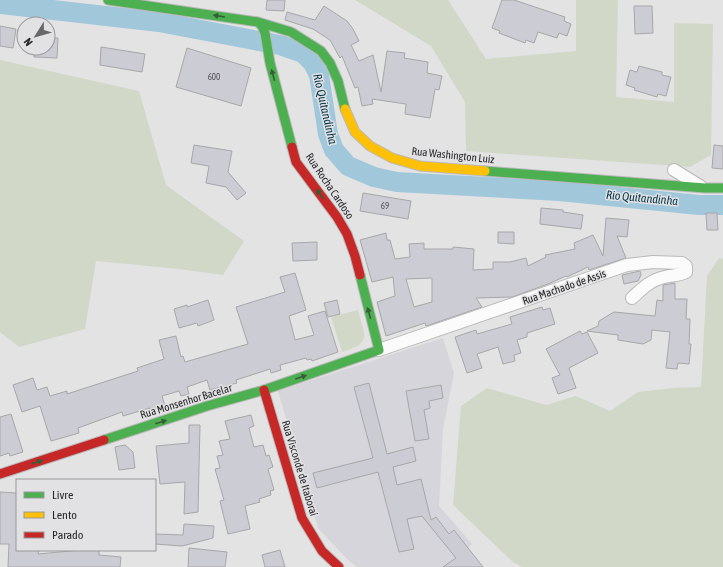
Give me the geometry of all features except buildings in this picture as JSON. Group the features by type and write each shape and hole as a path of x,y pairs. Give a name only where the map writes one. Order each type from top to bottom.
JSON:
{"main road":[{"name":"Rua Washington Luiz","path":"108,0 258,22 291,32 321,51 330,63 338,81 345,109 355,132 370,146 392,158 420,166 704,188 723,188"},
{"name":"Rua Rocha Cardoso","path":"258,22 262,26 265,33 268,55 296,162 337,217 347,234 379,350"},
{"path":"265,33 269,29 276,27"},
{"name":"Rua Monsenhor Bacelar","path":"0,474 207,406 264,390 379,350"},
{"name":"Rua Visconde de Itaboraí","path":"264,390 302,518 322,551 339,567"}],"street":[{"path":"674,170 704,188"},
{"name":"Rua Machado de Assis","path":"379,350 627,265 653,262 682,263 686,266 686,272 683,274 649,283 632,298"}],"shaded area":[{"path":"443,338 454,373 443,429 439,506 472,544 445,567 357,567 348,560 318,528 278,391"}],"green space":[{"path":"355,0 448,0 486,59 576,51 576,0 618,0 616,97 674,102 674,23 713,24 711,155 690,167 466,151 465,102 431,46"},
{"path":"0,60 139,91 166,185 244,241 223,275 96,261 85,329 19,347 0,332"},
{"path":"719,258 723,259 723,567 522,567 513,562 453,505 461,406 487,388 546,405 576,396 610,411 638,392 673,388 701,387 707,276"},
{"path":"358,310 363,327 364,338 362,342 352,349 342,352 331,317"}],"waterway":[{"name":"Rio Quitandinha","path":"0,4 159,22 280,45 303,53 313,63 319,75 328,134 334,150 348,166 374,177 397,182 559,191 699,205 723,205"}],"traffic: fast":[{"path":"108,0 258,22 291,32 321,51 330,63 338,81 345,109"},
{"path":"258,22 262,26 265,33 270,63 292,147"},
{"path":"485,171 705,188 723,188"},
{"path":"104,440 207,406 264,390 379,350 360,275"}],"traffic: slow":[{"path":"345,109 355,132 370,146 392,158 420,166 485,171"}],"traffic: jam":[{"path":"292,147 296,162 337,217 347,234 360,275"},
{"path":"264,390 302,518 322,551 339,567"},
{"path":"0,474 104,440"}]}
